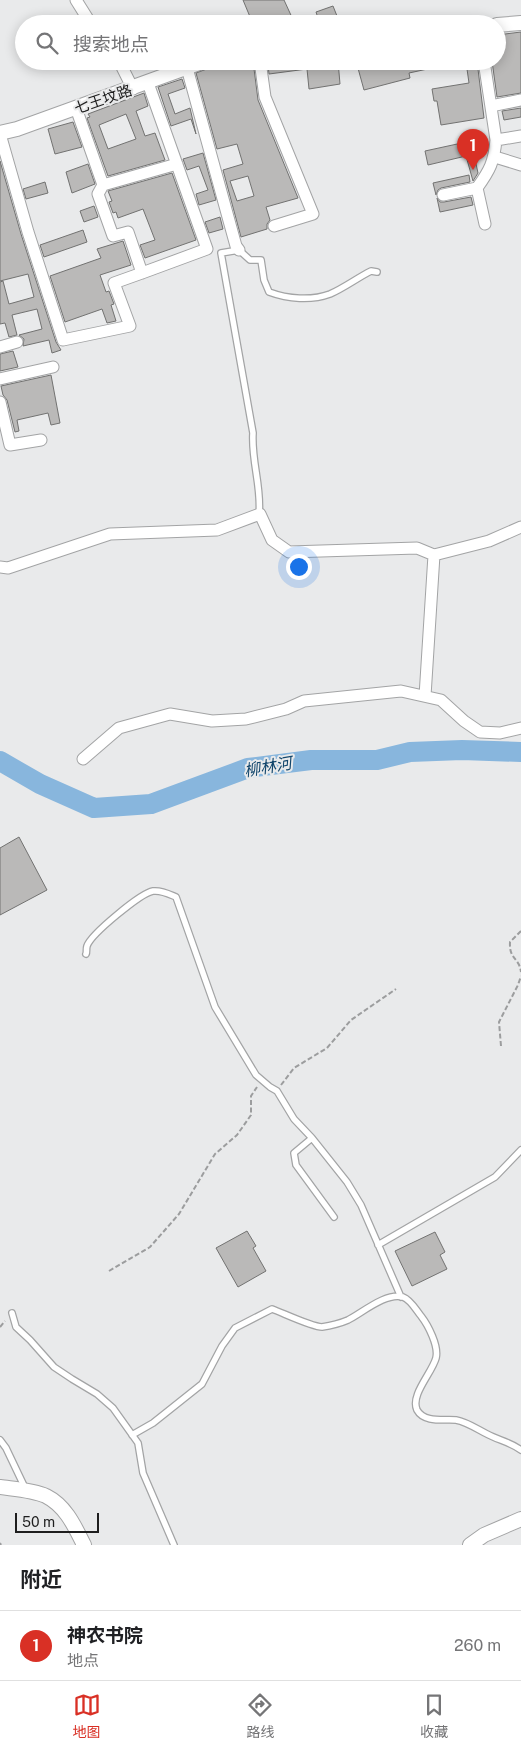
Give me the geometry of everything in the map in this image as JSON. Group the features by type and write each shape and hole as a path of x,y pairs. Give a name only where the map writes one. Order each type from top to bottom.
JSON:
{"street":[{"path":"76,0 85,15"},
{"path":"506,24 521,23"},
{"path":"124,70 133,88"},
{"name":"七王坟路","path":"0,133 17,129 182,70"},
{"path":"188,70 236,246 239,250"},
{"path":"261,70 265,97 313,214 274,226"},
{"path":"443,196 477,188 486,176 495,158 496,140 485,70"},
{"path":"0,133 28,232 63,340 130,326 114,283 207,249 148,83"},
{"path":"491,106 521,100"},
{"path":"76,108 103,185"},
{"path":"496,140 521,136"},
{"path":"495,158 521,164"},
{"path":"142,273 128,232 114,236 98,194 103,185 178,164"},
{"path":"477,188 485,224"},
{"path":"0,347 17,342"},
{"path":"0,379 53,367"},
{"path":"0,402 10,445 41,440"},
{"path":"0,567 8,568 110,534 217,530 259,515 272,540 289,552 417,548 434,555 489,541 521,527"},
{"path":"425,696 434,555"},
{"path":"84,758 119,728 170,714 212,721 246,719 304,701 401,691 441,700 464,721 480,732 500,733 521,728"},
{"path":"0,1487 46,1496 58,1504 73,1522 84,1545"},
{"path":"470,1545 521,1518"}],"lane":[{"path":"259,515 260,500 252,448 253,433 221,253 239,250 250,260 261,260 264,280 269,292 284,297 318,298 332,293 371,271 377,272"},
{"path":"86,954 87,946 100,929 142,896 153,891 165,892 176,897 215,1007 256,1075 276,1091 294,1119 312,1138 347,1182 361,1205 401,1297 409,1302 426,1321 435,1344 437,1356 416,1399 417,1409 422,1415 431,1419 456,1420 474,1426 511,1443 521,1450"},
{"path":"312,1138 294,1153 296,1165 334,1218"},
{"path":"378,1245 495,1177 521,1150"},
{"path":"132,1435 153,1423 202,1384 234,1328 272,1309 321,1327 347,1320 366,1308 388,1298 401,1297"},
{"path":"12,1313 16,1327 54,1367 97,1394 113,1408 138,1443 142,1473 174,1545"},
{"path":"0,1440 6,1448 27,1492"}],"path":[{"path":"521,930 510,942 509,951 511,956 518,962 521,972"},
{"path":"501,1046 499,1022 521,976"},
{"path":"276,1091 294,1068 327,1048 351,1020 396,989"},
{"path":"109,1271 150,1247 179,1214 215,1154 237,1135 251,1115 251,1096 263,1081"}],"building":[{"path":"243,0 284,0 291,15 249,15"},
{"path":"333,6 337,15 317,15 316,12"},
{"path":"521,32 521,93 497,97 493,70 506,70 506,34"},
{"path":"204,70 254,70 258,100 298,198 266,207 270,220 267,224 267,229 241,237 223,170 243,164 237,144 217,149 196,73","holes":["248,176 254,196 237,201 230,181"]},
{"path":"269,70 299,70 269,74"},
{"path":"307,70 339,70 340,84 309,89"},
{"path":"358,70 423,70 409,73 410,78 364,90"},
{"path":"467,70 478,70 484,118 441,125 437,101 434,101 432,89 469,83"},
{"path":"182,79 185,88 168,94 175,114 190,108 196,134 191,119 171,126 158,87"},
{"path":"144,93 148,106 136,111 145,136 155,133 165,160 108,176 87,118 90,117 88,114","holes":["126,114 136,139 108,149 99,125"]},
{"path":"521,108 521,117 504,120 502,111"},
{"path":"73,122 82,147 55,154 48,129"},
{"path":"471,141 478,173 473,181 466,156 428,165 425,151"},
{"path":"203,153 216,200 199,205 196,194 208,190 199,166 187,170 183,159"},
{"path":"0,161 21,234 56,342 61,350 52,353 49,340 23,346 24,339 19,335 42,329 37,309 12,315 17,335 9,337 5,323 0,324 0,282 3,281 9,304 34,297 28,274 0,281"},
{"path":"88,164 95,184 72,193 66,172"},
{"path":"172,173 196,240 145,258 140,245 155,240 143,209 118,218 116,212 113,213 109,202 112,201 108,191"},
{"path":"469,175 470,182 441,188 436,195 433,183"},
{"path":"45,182 48,193 26,199 23,189"},
{"path":"471,197 473,205 440,212 437,198 440,202 444,202"},
{"path":"94,206 98,217 84,222 80,211"},
{"path":"220,217 223,229 209,233 205,222"},
{"path":"83,230 87,242 44,257 40,245"},
{"path":"123,241 131,265 100,275 106,292 109,291 114,304 111,305 116,321 107,323 102,309 65,322 50,276 101,258 97,249"},
{"path":"13,351 18,367 0,371 0,354"},
{"path":"51,375 60,423 51,425 48,413 17,420 19,431 15,432 7,400 3,395 1,386"},
{"path":"19,837 47,890 0,915 0,848"},
{"path":"247,1231 256,1246 253,1248 266,1271 238,1287 216,1248"},
{"path":"435,1232 445,1252 440,1255 447,1269 412,1286 395,1251"}],"waterway":[{"name":"柳林河","path":"0,761 40,784 94,808 151,804 248,768 311,760 377,760 410,752 462,750 521,752"}],"place":[{"name":"神农书院","path":"473,170"}]}
